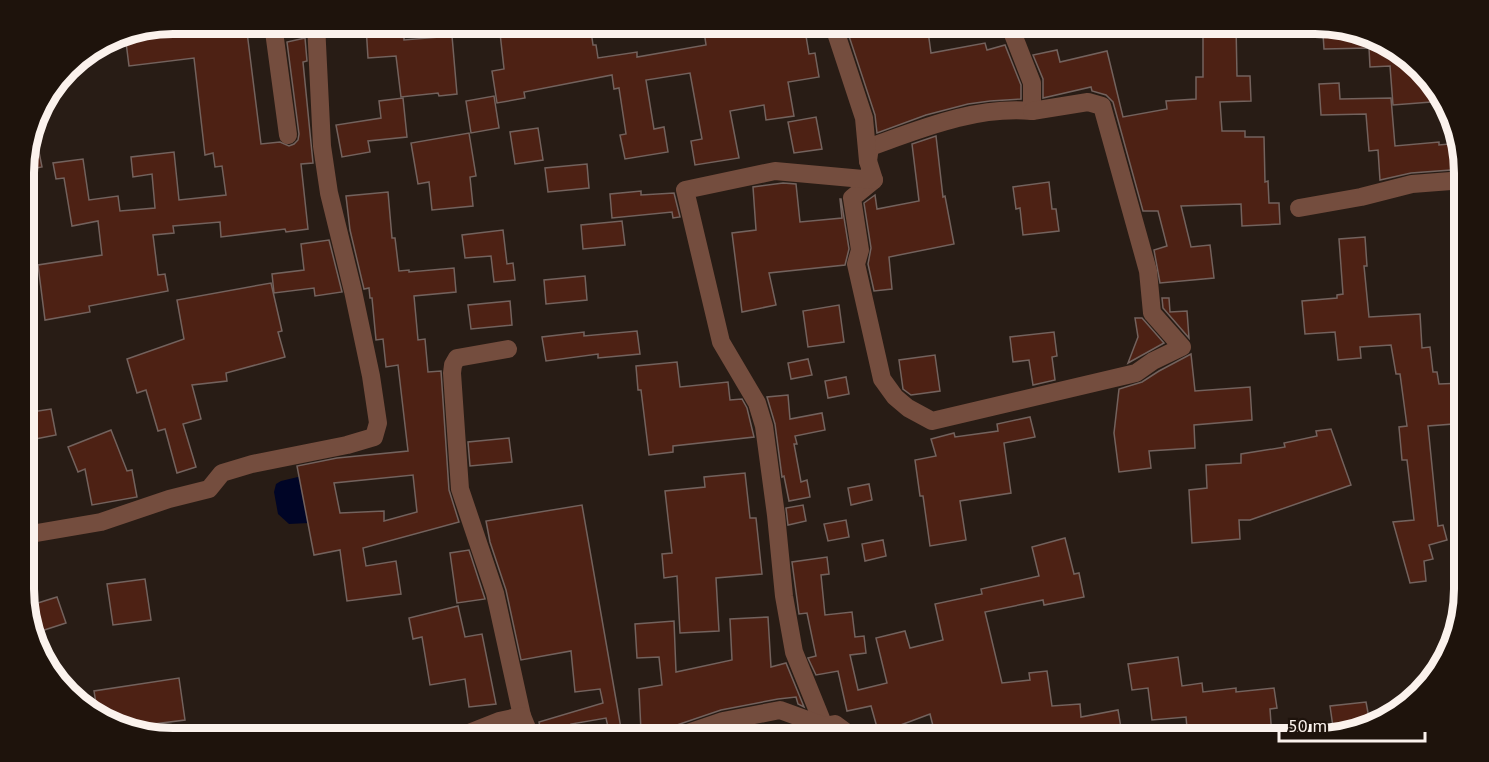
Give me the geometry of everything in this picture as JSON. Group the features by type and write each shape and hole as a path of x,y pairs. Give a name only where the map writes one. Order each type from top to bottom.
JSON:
{"street":[{"path":"274,34 288,135"},
{"path":"34,533 101,522 209,489 222,473 252,464 347,445 374,437 378,423 370,376 353,291 329,193 322,146 316,34"},
{"path":"836,34 864,118 868,160 874,180"},
{"path":"1013,34 1032,83 1032,111"},
{"path":"868,160 870,147 970,114 1017,109 1032,111 1088,102 1102,106 1148,271 1152,313 1182,347 1154,361 1136,374 932,421 908,408 895,397 882,379 856,264 860,250 852,198 874,180"},
{"path":"824,726 794,652 784,596 764,426 757,403 721,342 685,190 775,171 874,180"},
{"path":"1299,208 1361,197 1412,184 1454,181"},
{"path":"508,349 457,358 452,374 460,489 495,593 522,716 527,728"},
{"path":"706,728 780,711 824,726 835,724 840,727"},
{"path":"484,728 522,716"}],"water":[{"path":"302,476 309,523 289,524 278,514 274,492 276,484"}],"building":[{"path":"173,34 247,34 261,144 280,142 289,146 298,140 299,134 287,42 305,38 307,61 303,62 313,163 301,164 308,229 286,232 285,229 221,237 220,222 173,226 174,233 153,235 158,275 165,274 168,291 89,306 90,312 45,320 38,265 102,255 98,221 72,226 64,178 56,179 53,163 83,159 89,200 118,196 120,211 155,208 152,174 133,177 131,157 174,152 179,200 226,195 222,166 215,167 213,153 205,155 194,58 129,66 126,43 146,37"},
{"path":"366,34 404,34 404,40 452,36 457,94 439,96 438,93 401,97 396,56 368,58"},
{"path":"500,34 591,34 598,58 637,52 637,57 706,45 704,34 806,34 809,54 815,53 819,77 788,82 794,116 766,120 764,105 730,111 739,158 695,165 691,141 702,139 690,73 646,80 654,129 664,127 668,152 625,159 620,135 626,134 619,88 614,89 612,75 524,92 525,98 497,103 492,71 504,69"},
{"path":"848,34 928,34 931,53 985,43 987,50 1005,45 1021,85 1021,99 968,104 926,115 877,133 875,115"},
{"path":"1203,34 1236,34 1237,76 1250,76 1251,101 1220,102 1222,131 1245,131 1245,137 1264,137 1265,182 1268,181 1269,203 1279,203 1280,224 1242,226 1241,204 1181,206 1191,247 1210,245 1214,278 1160,283 1154,250 1167,246 1158,211 1143,211 1113,102 1106,95 1092,91 1091,87 1043,98 1043,79 1033,55 1057,50 1060,62 1107,51 1123,117 1167,109 1166,101 1196,99 1196,77 1203,77"},
{"path":"1323,35 1352,39 1377,49 1393,58 1414,75 1434,102 1393,105 1390,66 1370,67 1369,48 1324,49"},
{"path":"1339,83 1340,99 1391,98 1395,146 1439,142 1439,145 1451,144 1454,170 1411,173 1380,180 1378,150 1369,151 1366,114 1321,115 1319,84"},
{"path":"494,96 499,128 471,133 466,101"},
{"path":"403,98 407,137 368,141 370,152 342,157 336,125 381,118 379,101"},
{"path":"816,117 822,149 794,153 788,122"},
{"path":"538,128 543,160 515,164 510,132"},
{"path":"469,133 476,176 470,177 473,206 432,210 429,182 418,184 411,143"},
{"path":"936,136 943,197 945,196 954,244 889,257 892,289 874,291 868,264 871,248 864,203 875,195 877,209 919,201 912,144"},
{"path":"38,145 42,167 35,168"},
{"path":"587,164 589,188 548,192 545,168"},
{"path":"1049,182 1052,209 1056,209 1059,231 1023,235 1020,208 1016,209 1013,187"},
{"path":"783,183 796,184 800,222 842,218 841,199 849,249 845,265 769,273 776,305 742,312 732,233 756,230 753,187"},
{"path":"641,191 641,195 674,193 680,217 673,218 672,212 612,218 610,194"},
{"path":"388,192 392,238 395,238 399,271 454,268 456,292 414,296 418,340 425,339 428,372 441,371 449,490 459,522 363,548 366,566 396,561 401,594 347,601 340,550 314,555 297,466 337,458 408,451 398,365 386,367 383,339 376,340 372,298 370,298 369,288 364,289 350,230 346,196","holes":["413,475 417,512 384,521 384,511 340,513 334,483"]},
{"path":"622,221 625,245 583,249 581,225"},
{"path":"503,230 507,264 513,263 515,280 494,282 491,256 465,258 462,235"},
{"path":"1365,237 1367,266 1364,266 1369,317 1420,314 1422,348 1430,347 1433,372 1437,372 1439,384 1454,383 1453,424 1428,426 1438,526 1443,525 1447,540 1429,545 1433,559 1424,561 1426,581 1410,583 1393,522 1414,520 1407,460 1402,460 1399,427 1407,426 1400,374 1396,374 1391,345 1360,347 1361,358 1338,360 1335,332 1305,334 1302,301 1337,298 1337,295 1343,294 1339,239"},
{"path":"329,240 342,292 315,296 314,288 274,293 272,274 304,270 301,244"},
{"path":"585,276 587,300 546,304 544,280"},
{"path":"271,283 282,331 278,332 285,357 226,373 227,381 192,385 201,419 183,424 196,467 177,473 165,429 158,431 146,390 137,393 127,359 184,339 177,300"},
{"path":"1162,298 1169,298 1170,312 1187,311 1189,338 1163,308"},
{"path":"510,301 512,325 471,329 468,305"},
{"path":"839,305 844,342 808,347 803,311"},
{"path":"1135,318 1142,318 1164,343 1128,363 1138,337"},
{"path":"637,331 640,354 598,358 598,354 546,361 542,337 584,332 584,336"},
{"path":"1054,332 1057,356 1052,357 1055,380 1033,385 1029,360 1013,362 1010,337"},
{"path":"1191,354 1195,391 1250,387 1252,420 1194,425 1195,448 1149,451 1151,468 1119,472 1114,433 1119,389 1142,382"},
{"path":"935,355 940,391 911,395 903,389 899,360"},
{"path":"808,359 812,375 791,379 788,363"},
{"path":"677,362 680,387 728,382 730,400 742,399 747,408 754,437 673,446 673,452 649,455 636,366"},
{"path":"846,377 849,394 828,398 825,381"},
{"path":"788,395 790,419 822,413 825,430 795,436 797,444 794,444 801,482 807,480 810,497 789,501 784,476 782,477 775,424 767,397"},
{"path":"51,409 56,435 34,439 34,412"},
{"path":"1030,417 1035,437 1004,443 1011,493 960,501 966,540 930,546 915,460 936,456 931,439 954,433 955,437 998,431 997,424"},
{"path":"1331,429 1351,485 1250,520 1239,520 1240,539 1192,543 1189,490 1207,488 1206,465 1241,463 1241,454 1285,447 1284,443 1317,436 1316,431"},
{"path":"111,430 127,471 132,470 137,497 92,505 85,469 78,472 68,447"},
{"path":"509,438 512,462 470,466 468,442"},
{"path":"745,473 750,518 756,518 762,574 716,578 719,631 680,633 677,576 664,578 662,554 672,553 665,491 705,487 704,477"},
{"path":"869,484 872,500 851,505 848,488"},
{"path":"582,505 621,728 608,728 606,718 571,724 572,728 540,728 539,722 603,703 600,689 575,692 571,651 521,660 506,590 490,542 486,521"},
{"path":"803,505 806,521 788,525 786,508"},
{"path":"846,520 849,537 828,541 824,524"},
{"path":"1065,538 1074,574 1079,573 1084,597 1044,605 1043,600 985,612 1002,683 1030,680 1029,673 1047,671 1052,706 1080,704 1081,717 1118,710 1121,727 933,727 930,714 898,727 877,727 871,706 847,711 838,671 816,675 808,658 816,656 807,613 799,614 792,562 827,557 829,574 821,575 825,615 852,612 855,637 864,636 866,653 850,655 858,690 887,683 876,638 905,631 910,648 943,640 935,604 982,594 981,589 1039,576 1032,547"},
{"path":"883,540 886,556 865,561 862,544"},
{"path":"469,550 485,599 457,603 450,553"},
{"path":"145,579 151,620 113,625 107,584"},
{"path":"57,597 66,623 41,631 36,604"},
{"path":"458,606 465,637 482,634 496,704 469,707 465,679 430,685 422,637 413,639 409,618"},
{"path":"768,617 771,667 786,663 804,707 798,704 796,697 778,699 721,710 671,727 641,728 639,689 662,685 659,657 637,658 635,624 674,621 676,672 732,660 730,619"},
{"path":"1178,657 1182,686 1202,683 1203,692 1236,688 1236,692 1274,688 1277,708 1270,709 1271,727 1187,727 1186,717 1152,720 1148,688 1132,690 1128,664"},
{"path":"179,678 185,720 146,725 129,720 96,704 94,691"},
{"path":"1366,702 1369,716 1333,726 1330,706"}]}
